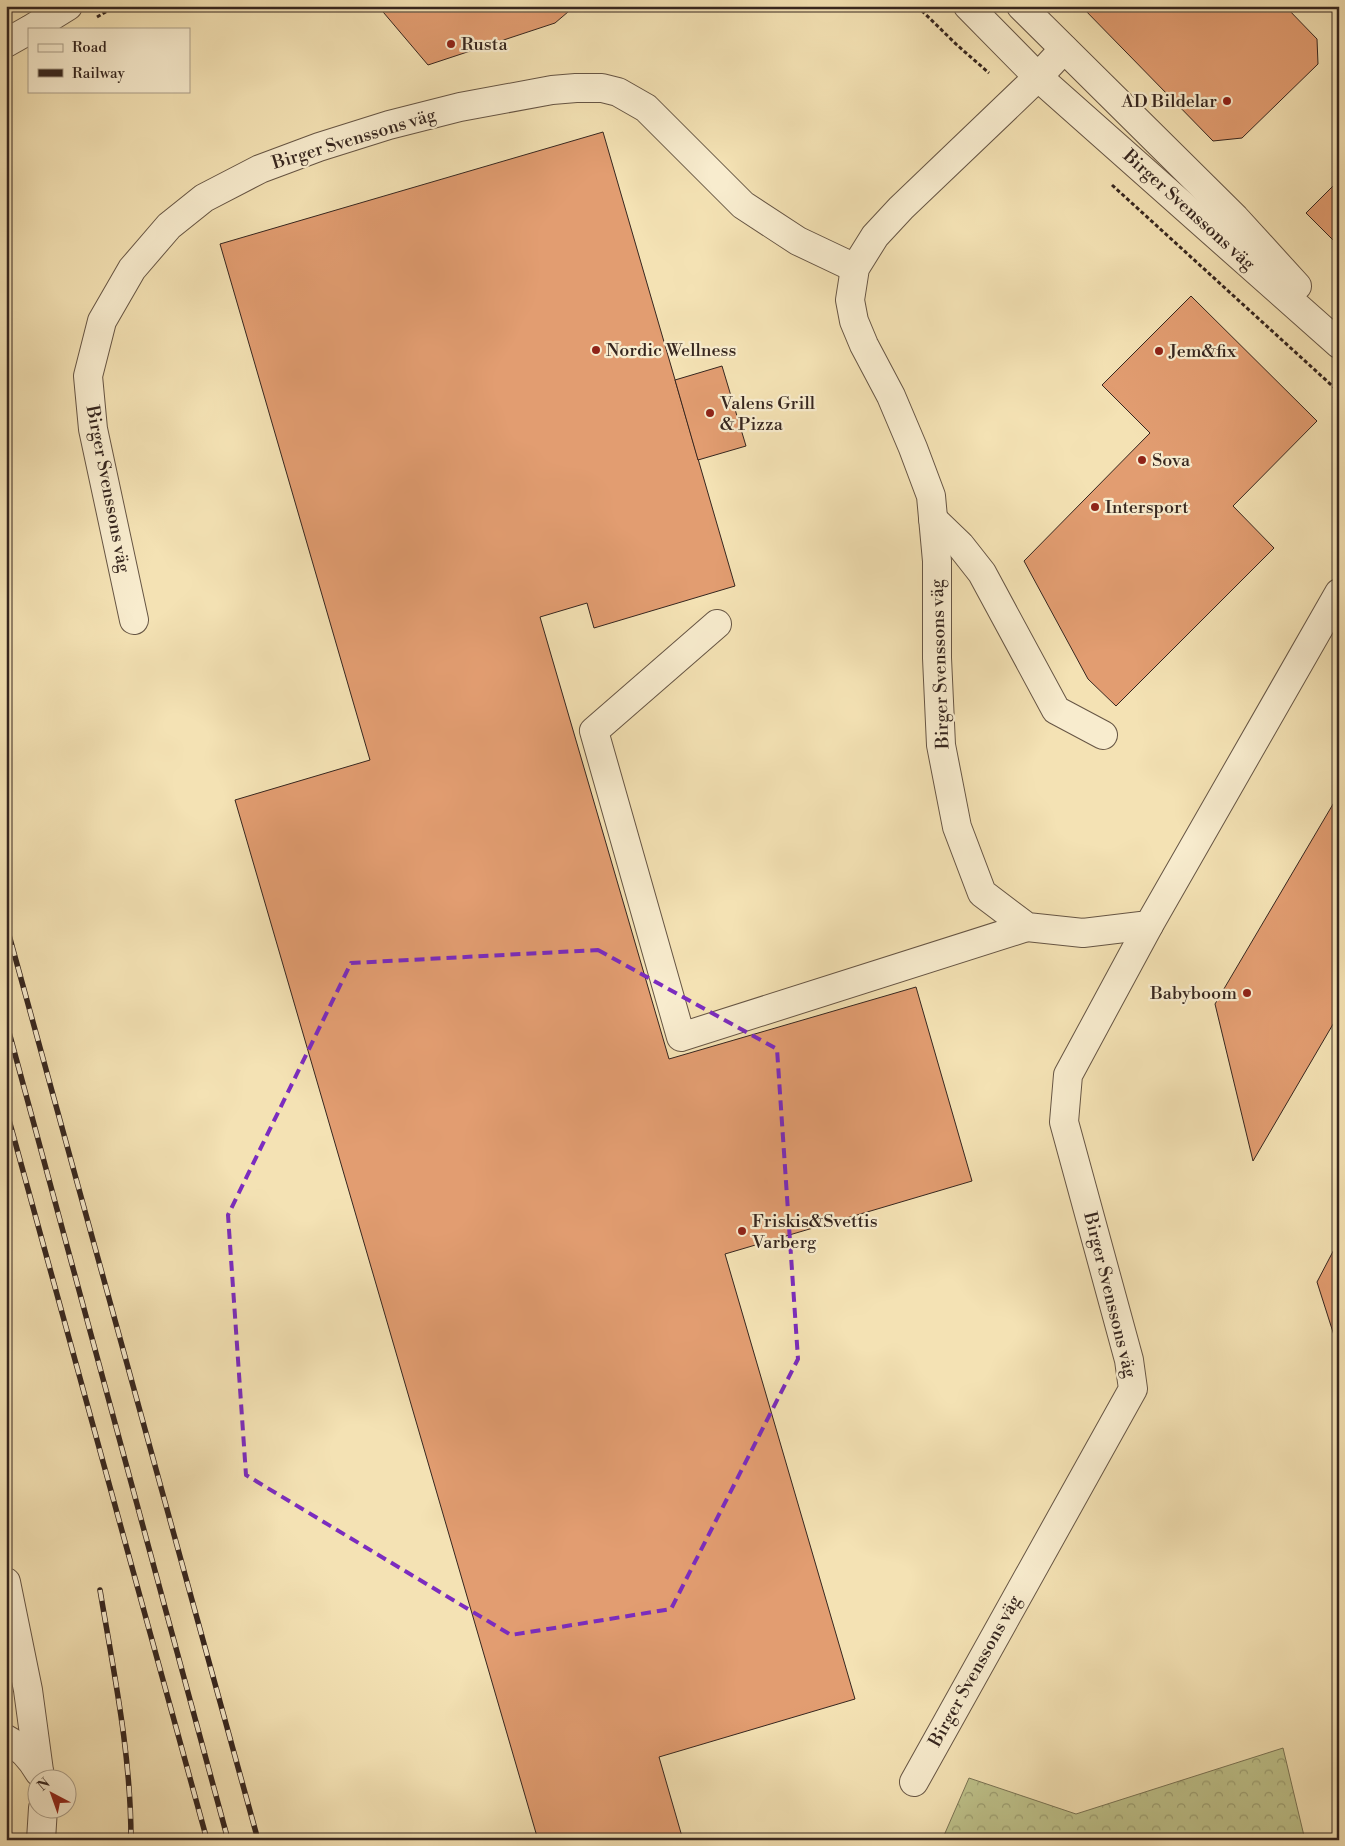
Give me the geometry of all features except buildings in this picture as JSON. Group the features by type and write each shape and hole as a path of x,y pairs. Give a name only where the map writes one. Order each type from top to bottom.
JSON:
{"street":[{"path":"32,28 68,6"},
{"name":"Birger Svenssons väg","path":"968,6 1038,77 1339,344"},
{"name":"Birger Svenssons väg","path":"1021,6 1235,218 1339,333"},
{"path":"6,43 28,30"},
{"name":"Birger Svenssons väg","path":"1026,927 982,893 957,827 941,745 937,658 937,561 931,496 914,448 854,321 850,300 855,268 875,236 901,208 1038,77 1064,49"},
{"name":"Birger Svenssons väg","path":"134,620 93,429 88,376 102,321 132,268 169,226 204,198 260,169 319,147 380,128 460,107 552,90 602,88 618,92 646,108 743,205 798,241 855,268"},
{"path":"933,519 960,545 982,573 1056,710 1103,735"},
{"name":"Birger Svenssons väg","path":"914,1782 1133,1389 1130,1360 1064,1122 1068,1075 1149,925 1339,592"},
{"path":"717,624 594,731 681,1037 1026,927 1083,933 1149,925"},
{"path":"6,1582 28,1690 38,1768"},
{"path":"6,1740 16,1745 29,1757 35,1768"},
{"path":"41,1840 42,1818"}],"highlighted area":[{"path":"598,950 777,1049 798,1359 671,1609 511,1635 246,1475 228,1215 351,963"}],"green space":[{"path":"1283,1748 1305,1840 942,1840 969,1778 1076,1814"}],"railway":[{"path":"6,924 258,1840"},
{"path":"6,1021 228,1840"},
{"path":"6,1109 207,1840"},
{"path":"100,1590 125,1745 131,1840"}],"place":[{"name":"Rusta","path":"451,44"},
{"name":"AD Bildelar","path":"1227,101"},
{"name":"Nordic Wellness","path":"596,350"},
{"name":"Jem&fix","path":"1159,351"},
{"name":"Valens Grill & Pizza","path":"710,413"},
{"name":"Sova","path":"1142,460"},
{"name":"Intersport","path":"1095,507"},
{"name":"Babyboom","path":"1247,993"},
{"name":"Friskis&Svettis Varberg","path":"742,1231"}]}
